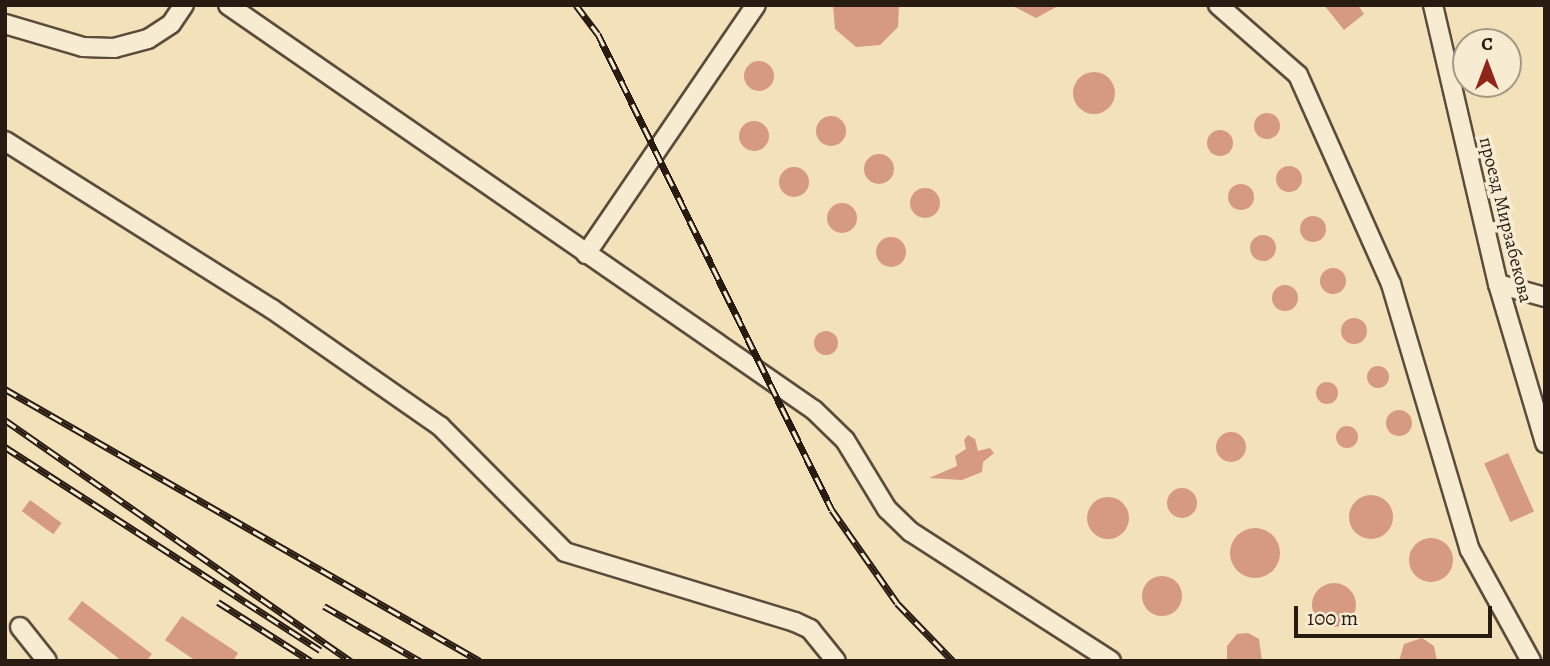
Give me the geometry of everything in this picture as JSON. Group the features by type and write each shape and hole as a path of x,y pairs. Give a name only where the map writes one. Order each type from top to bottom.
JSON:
{"street":[{"path":"5,24 83,47 114,48 148,38 171,24 184,5"},
{"path":"228,5 814,410 845,440 887,509 911,532 1111,661"},
{"path":"586,254 756,5"},
{"path":"1218,5 1237,11 1298,75 1391,284 1470,550 1531,661"},
{"name":"проезд Мирзабекова","path":"1433,5 1498,284 1545,443"},
{"path":"5,141 272,309 440,426 565,552 795,622 810,629 836,661"},
{"path":"1498,284 1545,297"},
{"path":"19,627 47,661"}],"building":[{"path":"833,5 899,5 898,27 880,45 856,47 835,29"},
{"path":"1011,5 1060,5 1036,18"},
{"path":"1324,5 1358,5 1364,14 1344,30"},
{"path":"759,61 770,65 774,76 770,87 759,91 748,87 744,76 748,65"},
{"path":"1094,72 1109,78 1115,93 1109,108 1094,114 1079,108 1073,93 1079,78"},
{"path":"1267,113 1277,116 1280,126 1277,136 1267,139 1257,136 1254,126 1257,116"},
{"path":"831,116 842,120 846,131 842,142 831,146 820,142 816,131 820,120"},
{"path":"754,121 765,125 769,136 765,147 754,151 743,147 739,136 743,125"},
{"path":"1220,130 1229,134 1233,143 1229,152 1220,156 1211,152 1207,143 1211,134"},
{"path":"879,154 890,158 894,169 890,180 879,184 868,180 864,169 868,158"},
{"path":"1289,166 1298,170 1302,179 1298,188 1289,192 1280,188 1276,179 1280,170"},
{"path":"794,167 805,171 809,182 805,193 794,197 783,193 779,182 783,171"},
{"path":"1241,184 1250,188 1254,197 1250,206 1241,210 1232,206 1228,197 1232,188"},
{"path":"925,188 936,192 940,203 936,214 925,218 914,214 910,203 914,192"},
{"path":"842,203 853,207 857,218 853,229 842,233 831,229 827,218 831,207"},
{"path":"1313,216 1323,219 1326,229 1323,239 1313,242 1303,239 1300,229 1303,219"},
{"path":"1263,235 1273,238 1276,248 1273,258 1263,261 1253,258 1250,248 1253,238"},
{"path":"891,237 902,241 906,252 902,263 891,267 880,263 876,252 880,241"},
{"path":"1333,268 1343,271 1346,281 1343,291 1333,294 1323,291 1320,281 1323,271"},
{"path":"1285,285 1295,288 1298,298 1295,308 1285,311 1275,308 1272,298 1275,288"},
{"path":"1354,318 1363,322 1367,331 1363,340 1354,344 1345,340 1341,331 1345,322"},
{"path":"826,331 834,335 838,343 834,351 826,355 818,351 814,343 818,335"},
{"path":"1378,366 1386,369 1389,377 1386,385 1378,388 1370,385 1367,377 1370,369"},
{"path":"1327,382 1335,385 1338,393 1335,401 1327,404 1319,401 1316,393 1319,385"},
{"path":"1399,410 1408,414 1412,423 1408,432 1399,436 1390,432 1386,423 1390,414"},
{"path":"1347,426 1355,429 1358,437 1355,445 1347,448 1339,445 1336,437 1339,429"},
{"path":"1231,432 1237,433 1245,441 1245,453 1237,461 1231,462 1225,461 1217,453 1216,447 1217,441 1225,433"},
{"path":"968,435 975,439 978,451 990,448 994,453 983,462 982,472 962,480 929,478 957,466 955,456 966,449 964,440"},
{"path":"1508,453 1534,511 1510,522 1484,464"},
{"path":"1182,488 1188,489 1196,497 1196,509 1188,517 1182,518 1176,517 1168,509 1167,503 1168,497 1176,489"},
{"path":"1371,495 1380,496 1387,501 1392,508 1392,526 1387,533 1380,538 1371,539 1362,538 1355,533 1350,526 1349,517 1350,508 1355,501 1362,496"},
{"path":"1108,497 1123,503 1129,518 1123,533 1108,539 1093,533 1087,518 1093,503"},
{"path":"30,500 62,523 53,534 22,511"},
{"path":"1255,528 1272,536 1280,553 1272,570 1255,578 1238,570 1230,553 1238,536"},
{"path":"1431,538 1440,539 1447,544 1452,551 1452,569 1447,576 1440,581 1431,582 1422,581 1415,576 1410,569 1409,560 1410,551 1415,544 1422,539"},
{"path":"1162,576 1170,577 1176,582 1181,588 1181,604 1176,610 1170,615 1162,616 1154,615 1148,610 1143,604 1142,596 1143,588 1148,582 1154,577"},
{"path":"1334,583 1350,589 1356,605 1350,621 1334,627 1318,621 1312,605 1318,589"},
{"path":"82,601 152,654 146,661 122,661 68,619"},
{"path":"182,616 238,653 233,661 196,661 165,640"},
{"path":"1248,633 1259,639 1262,661 1227,661 1227,646 1237,634"},
{"path":"1422,638 1434,646 1437,661 1399,661 1404,644"}],"railway":[{"path":"576,5 598,34 832,510 897,603 953,661"},
{"path":"5,389 480,661"},
{"path":"5,420 351,661"},
{"path":"5,447 320,650"},
{"path":"218,602 311,661"},
{"path":"324,606 420,661"}]}
